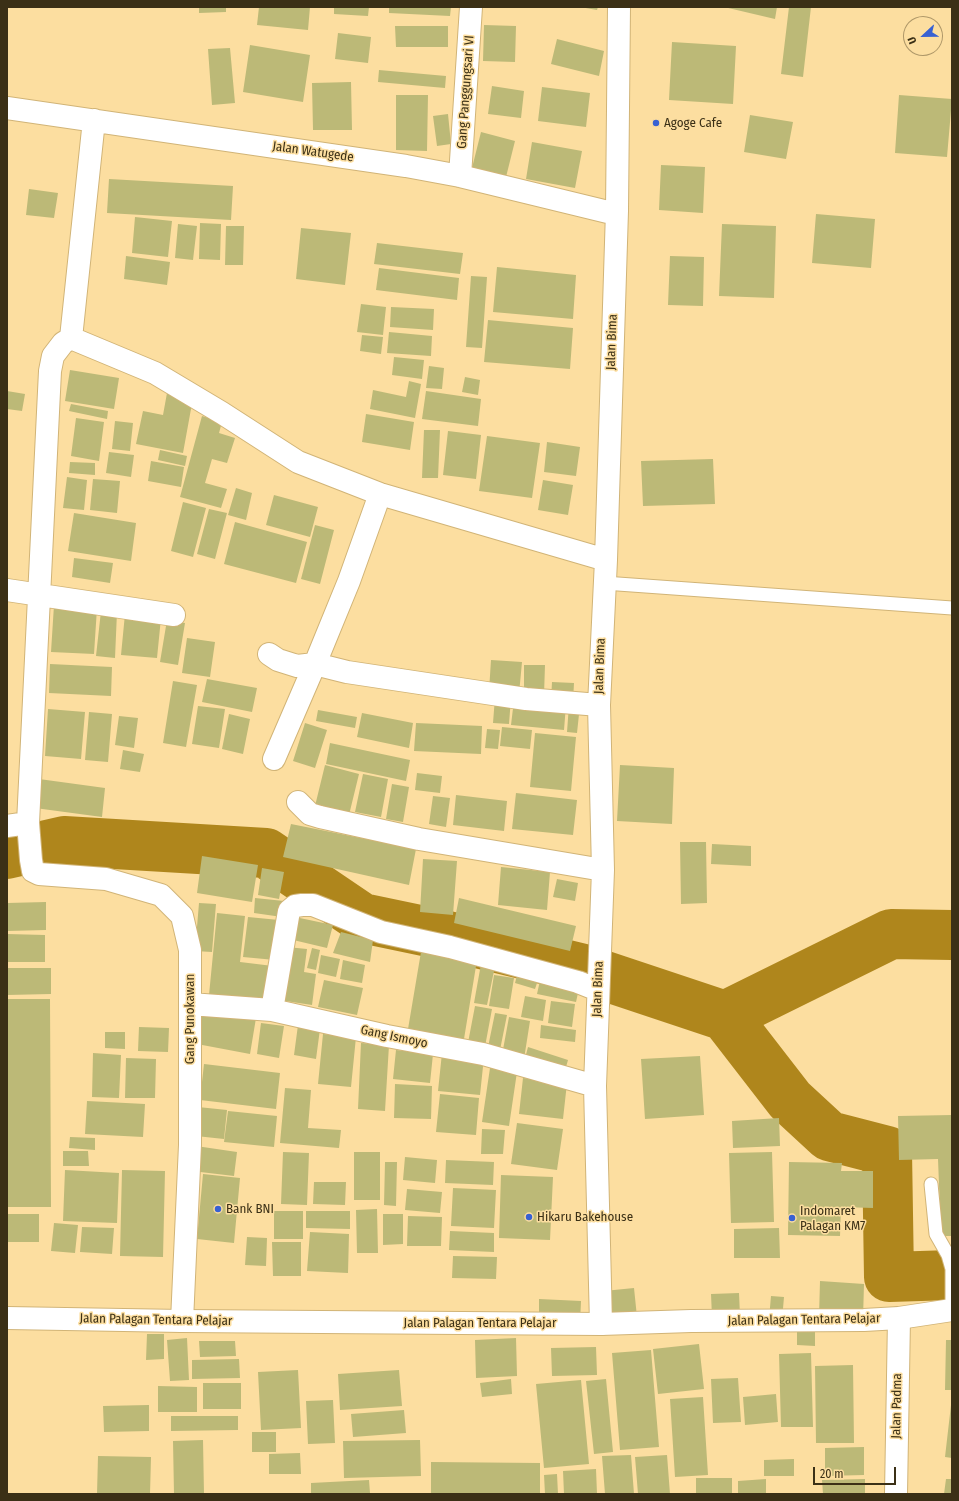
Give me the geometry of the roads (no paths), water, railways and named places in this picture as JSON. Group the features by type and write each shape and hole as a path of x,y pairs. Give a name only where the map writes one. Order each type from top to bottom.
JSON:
{"street":[{"name":"Gang Panggungsari VI","path":"460,176 471,7"},
{"name":"Jalan Bima","path":"601,1324 595,1086 603,870 599,705 606,560 616,214 619,7"},
{"name":"Jalan Watugede","path":"7,108 406,166 460,176 616,214"},
{"path":"94,120 71,338 155,373 222,413 298,462 380,494 606,560"},
{"name":"Gang Punokawan","path":"71,338 63,343 53,356 50,371 39,594 21,827 33,870 39,874 106,879 161,895 182,916 190,950 190,1145 182,1321"},
{"path":"274,759 320,665 380,494"},
{"path":"7,590 174,615"},
{"path":"269,654 283,663 297,666 320,665 347,672 526,699 599,705"},
{"path":"298,802 310,814 320,817 419,839 603,870"},
{"path":"272,1010 289,911 295,906 302,905 313,905 381,932 450,947 578,982 598,981"},
{"name":"Gang Ismoyo","path":"190,1004 272,1010 387,1036 483,1054 595,1086"},
{"name":"Jalan Palagan Tentara Pelajar","path":"7,1318 182,1321 601,1324 691,1321 864,1320 899,1318 952,1310"},
{"name":"Jalan Padma","path":"896,1494 899,1318"}],"lane":[{"path":"604,583 952,608"},
{"path":"931,1184 936,1234 948,1255 952,1268 952,1310"}],"waterway":[{"path":"7,854 64,841 266,853 362,918 448,936 584,969 725,1016 790,1100 829,1136 887,1151 889,1277 952,1275"},
{"path":"725,1016 891,934 952,935"}],"place":[{"name":"Agoge Cafe","path":"656,123"},
{"name":"Bank BNI","path":"218,1209"},
{"name":"Hikaru Bakehouse","path":"529,1217"},
{"name":"Indomaret Palagan KM7","path":"792,1218"}]}
